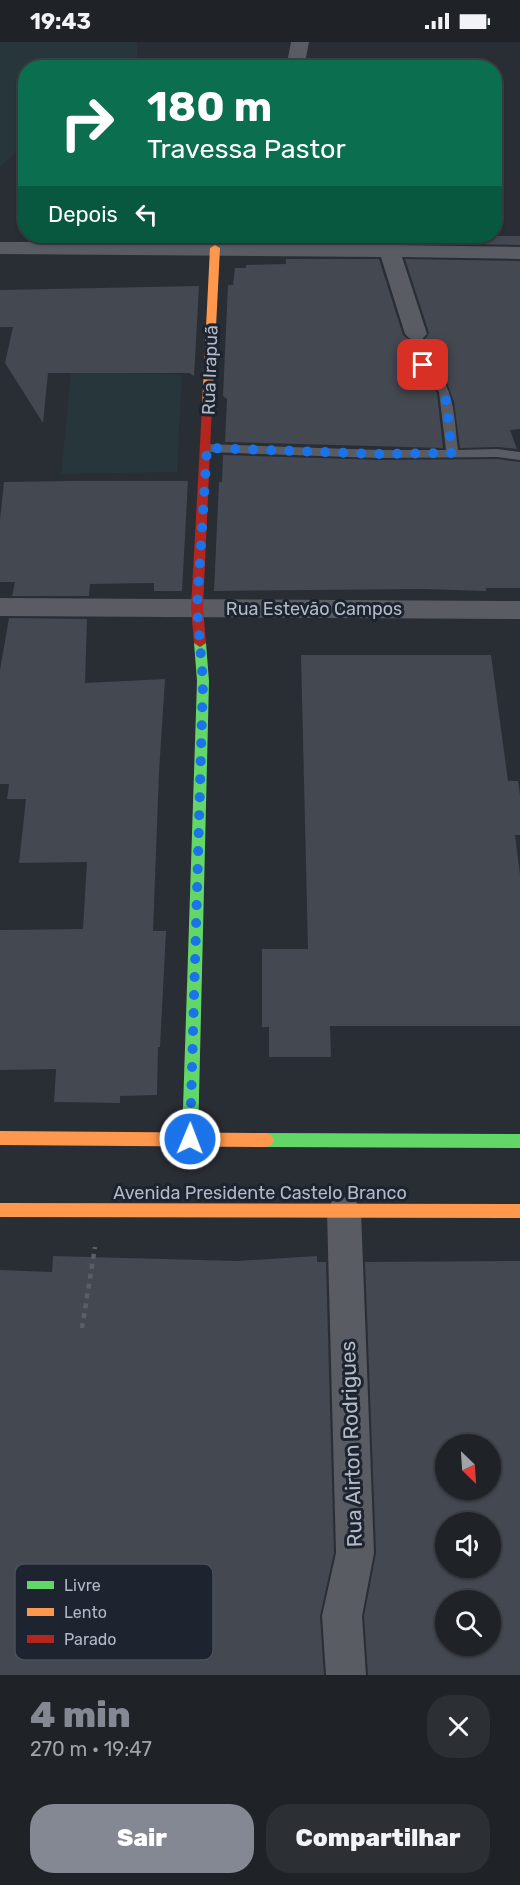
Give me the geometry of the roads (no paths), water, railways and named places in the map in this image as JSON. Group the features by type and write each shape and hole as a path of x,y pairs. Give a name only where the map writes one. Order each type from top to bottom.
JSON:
{"street":[{"path":"297,60 300,42"},
{"path":"0,248 215,248 256,243"},
{"path":"277,243 390,252 520,253"},
{"name":"Rua Irapuã","path":"190,1139 203,681 197,608 207,448 215,248"},
{"path":"390,252 416,334"},
{"name":"Rua Estevão Campos","path":"0,607 520,610"},
{"path":"0,1138 520,1141"},
{"name":"Avenida Presidente Castelo Branco","path":"0,1210 520,1211"},
{"name":"Rua Airton Rodrigues","path":"344,1212 355,1553 342,1616 346,1675"}],"lane":[{"path":"416,334 423,365 431,371 445,392 452,453"},
{"path":"207,448 379,454 497,453 520,456"}]}
